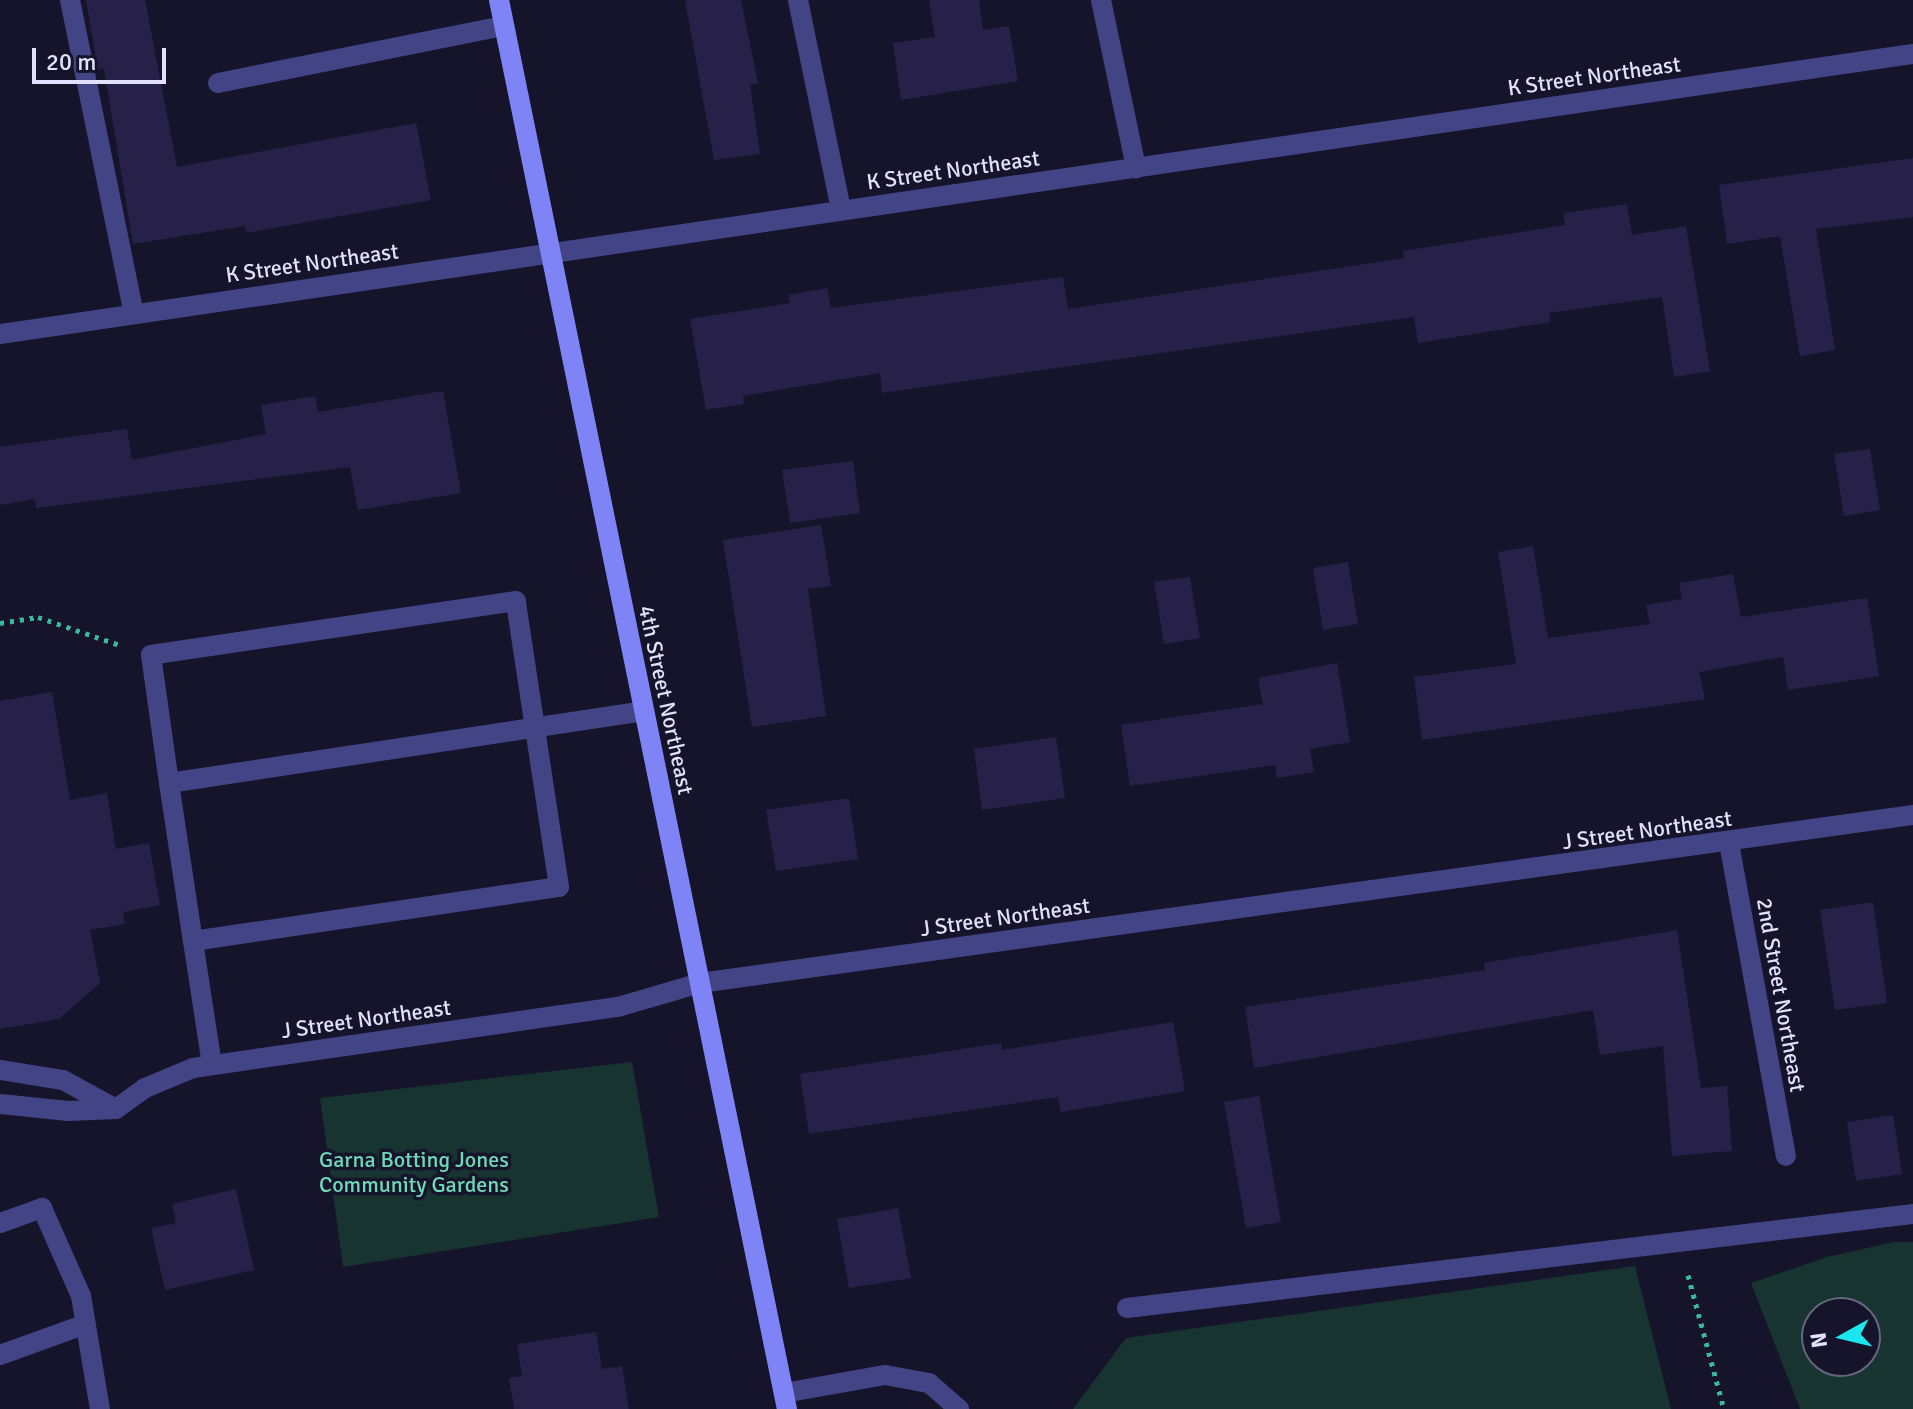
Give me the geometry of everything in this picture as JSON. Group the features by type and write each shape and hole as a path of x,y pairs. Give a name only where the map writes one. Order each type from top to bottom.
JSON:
{"street":[{"path":"70,0 134,314"},
{"name":"4th Street Northeast","path":"499,0 785,1401"},
{"path":"798,0 841,210"},
{"path":"1101,0 1136,168"},
{"path":"218,83 504,26"},
{"name":"K Street Northeast","path":"0,334 1913,54"},
{"path":"193,941 559,887 516,601 151,655 169,783 193,941 212,1065"},
{"path":"169,783 644,711"},
{"name":"J Street Northeast","path":"116,1109 164,1078 212,1065 618,1007 700,983 1729,843 1913,815"},
{"name":"2nd Street Northeast","path":"1729,843 1786,1156"},
{"path":"0,1070 63,1080 116,1109"},
{"path":"0,1104 68,1111 116,1109"},
{"path":"0,1223 42,1208 81,1296 100,1409"},
{"path":"1127,1308 1913,1214"},
{"path":"0,1355 86,1324"},
{"path":"785,1401 885,1375 929,1383 959,1409"}],"path":[{"path":"0,623 38,617 151,655"},
{"path":"1687,1271 1724,1409"}],"green space":[{"name":"Garna Botting Jones Community Gardens","path":"632,1062 659,1217 343,1267 320,1098"},
{"path":"1894,1242 1913,1242 1913,1409 1800,1409 1751,1283 1827,1257"},
{"path":"1635,1266 1671,1409 1073,1409 1126,1338"}],"building":[{"path":"86,0 145,0 177,167 416,123 431,200 246,233 245,226 133,244 104,69 98,70"},
{"path":"685,0 741,0 758,83 750,85 760,154 714,160"},
{"path":"929,0 979,0 983,30 1009,26 1018,81 901,100 893,43 935,37"},
{"path":"1913,158 1913,217 1816,229 1835,350 1800,356 1780,236 1727,244 1719,185"},
{"path":"1627,204 1632,235 1686,226 1710,371 1674,377 1662,297 1549,313 1550,322 1418,343 1414,317 882,393 880,373 743,396 744,404 706,410 690,319 790,303 788,295 827,288 831,308 1063,277 1068,309 1404,258 1403,251 1565,225 1564,213"},
{"path":"443,391 461,493 358,510 350,467 36,508 35,499 0,505 0,447 127,429 132,460 266,434 261,405 315,396 318,412"},
{"path":"1870,449 1880,510 1844,516 1834,454"},
{"path":"853,461 860,513 790,523 782,470"},
{"path":"821,525 831,586 808,589 826,716 752,727 723,540"},
{"path":"1533,546 1548,638 1650,624 1646,605 1682,599 1679,583 1733,574 1741,617 1867,598 1879,676 1788,690 1783,657 1699,672 1705,699 1422,740 1414,677 1516,664 1498,552"},
{"path":"1348,562 1358,624 1323,630 1313,568"},
{"path":"1190,577 1200,638 1164,644 1154,582"},
{"path":"1337,663 1350,742 1310,749 1314,772 1277,778 1275,765 1130,786 1121,725 1263,704 1258,678"},
{"path":"52,692 70,800 107,793 116,849 149,843 160,905 123,912 125,924 90,930 100,983 59,1019 0,1029 0,701"},
{"path":"1056,737 1065,798 982,810 974,749"},
{"path":"849,798 858,859 776,871 766,810"},
{"path":"1873,902 1887,1003 1835,1010 1820,910"},
{"path":"1677,930 1701,1088 1727,1086 1732,1151 1672,1156 1663,1046 1600,1055 1593,1010 1254,1068 1245,1007 1485,970 1484,963"},
{"path":"1173,1022 1185,1091 1061,1112 1058,1097 809,1134 800,1074 1001,1043 1002,1050"},
{"path":"1259,1096 1281,1222 1246,1228 1224,1102"},
{"path":"1893,1115 1902,1174 1856,1181 1847,1122"},
{"path":"236,1189 254,1270 165,1290 151,1228 176,1223 172,1204"},
{"path":"898,1208 911,1278 849,1288 837,1219"},
{"path":"596,1332 602,1369 622,1366 629,1409 514,1409 509,1378 522,1376 517,1344"}]}
